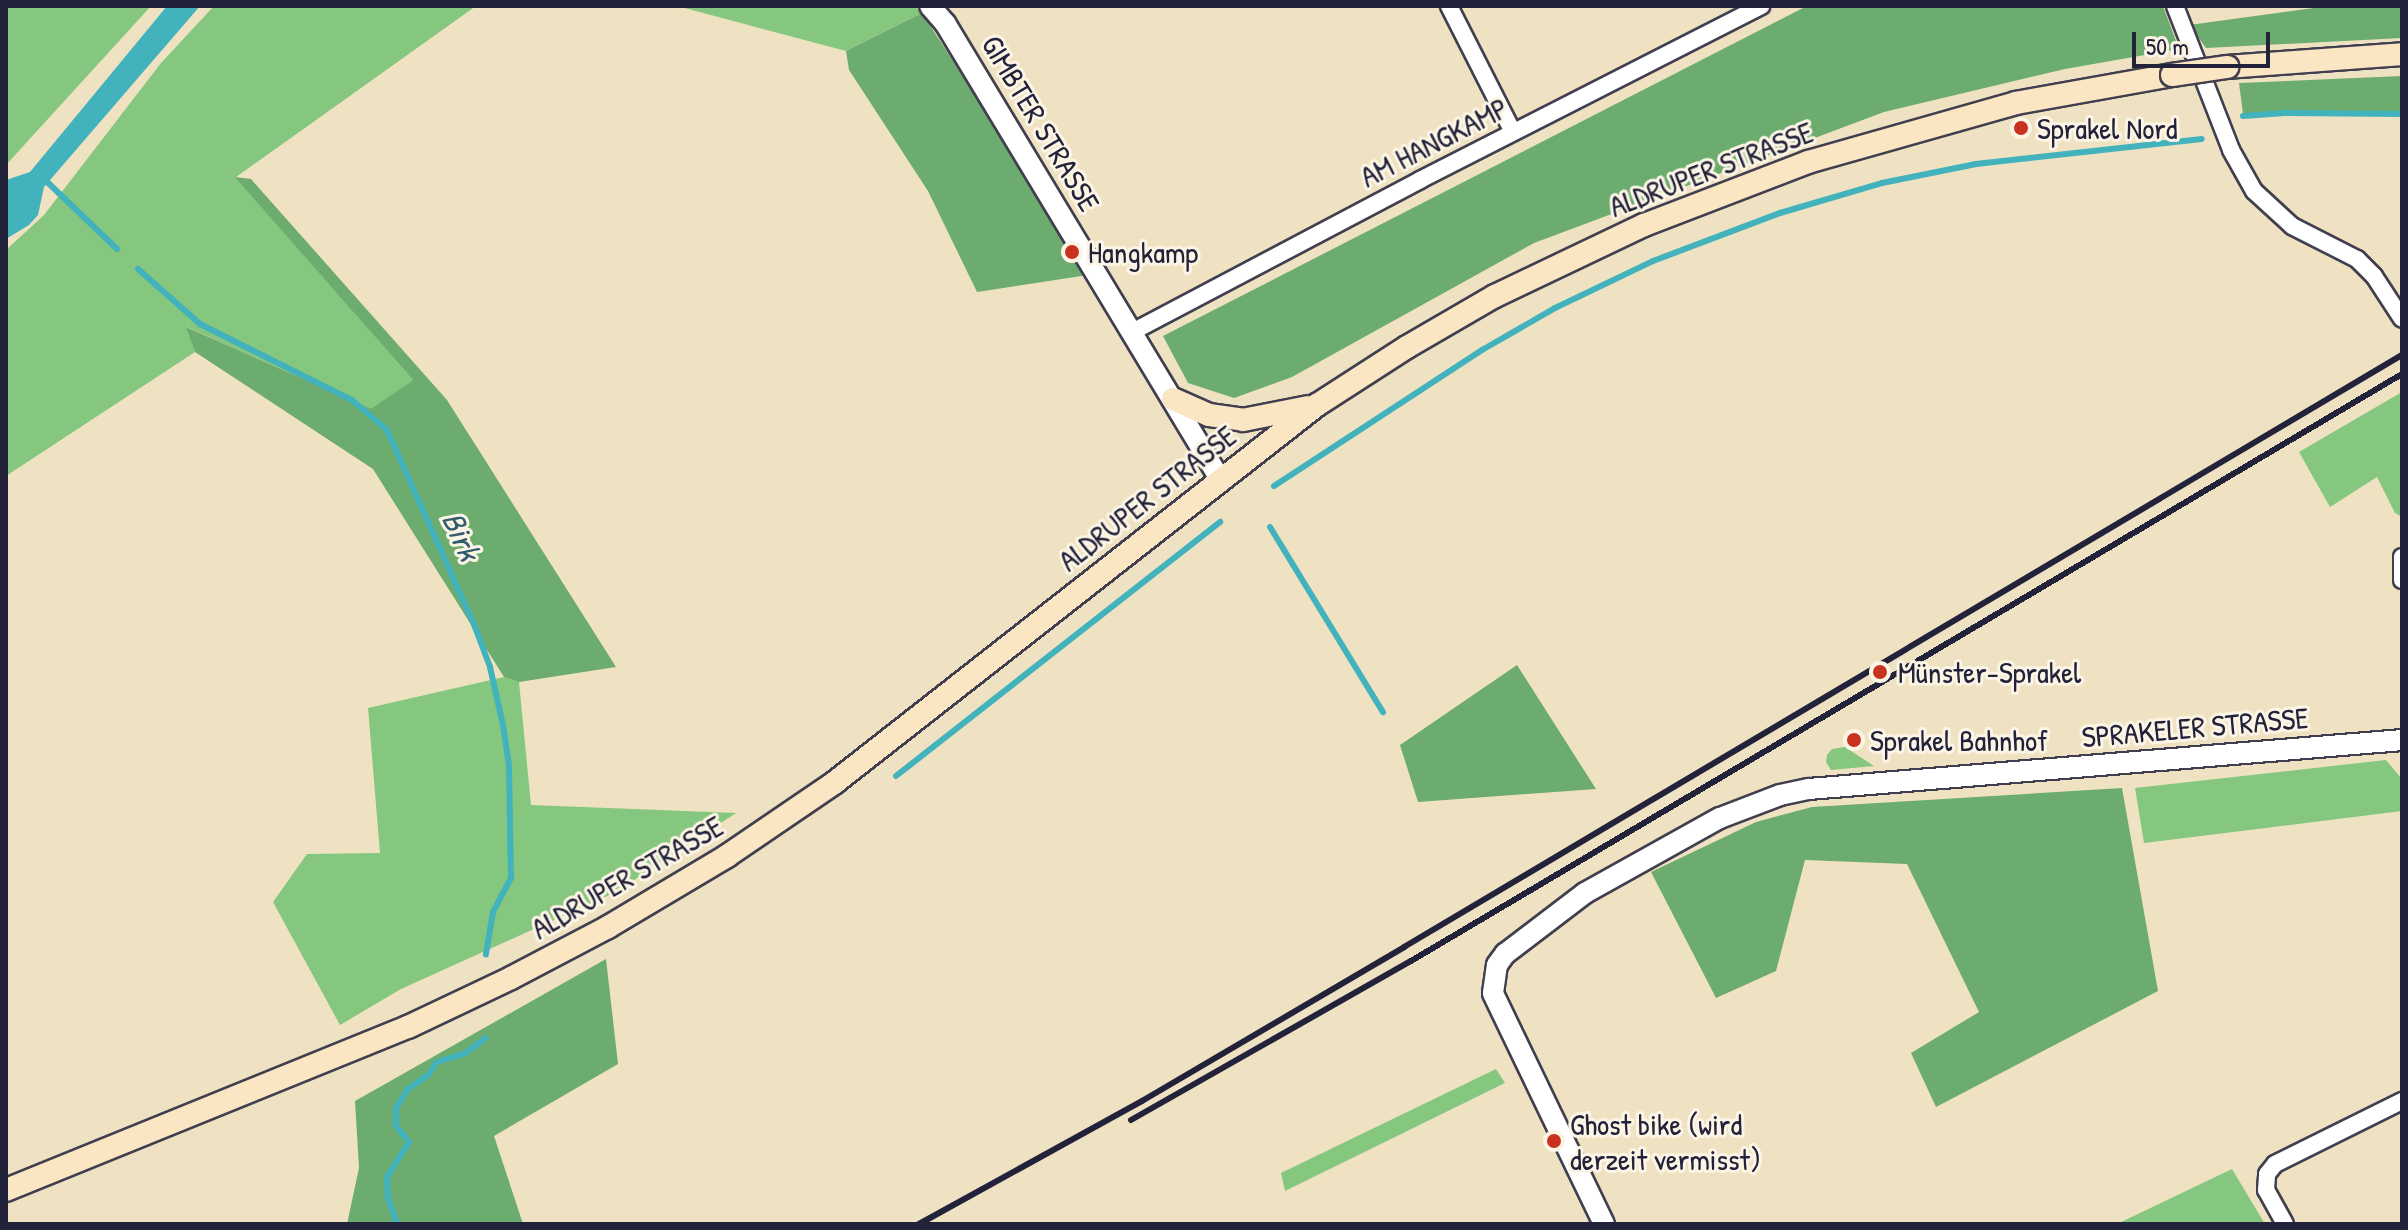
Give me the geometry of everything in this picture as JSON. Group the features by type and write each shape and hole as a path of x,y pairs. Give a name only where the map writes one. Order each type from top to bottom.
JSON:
{"main road":[{"name":"ALDRUPER STRASSE","path":"6,1190 408,1027 608,927 727,856 834,783 1317,405 1407,347 1495,296 1702,201 1808,162 1951,119 2081,90 2227,67 2402,54"},
{"path":"1173,399 1209,415 1243,420 1317,405"}],"street":[{"name":"GIMBTER STRASSE","path":"930,6 945,23 1134,331 1220,479"},
{"path":"1449,6 1513,132"},
{"name":"AM HANGKAMP","path":"1134,331 1761,6"},
{"path":"2175,6 2231,150 2254,191 2292,226 2357,259 2374,276 2402,319"},
{"path":"2402,557 2402,580"},
{"name":"SPRAKELER STRASSE","path":"1604,1224 1493,993 1497,965 1505,954 1585,893 1720,818 1780,795 1809,789 2402,740"},
{"path":"2285,1224 2266,1190 2267,1174 2275,1164 2402,1101"}],"green space":[{"path":"6,6 151,6 6,165"},
{"path":"214,6 476,6 236,177 413,380 371,410 187,327 195,352 6,476 6,250 44,215 161,63"},
{"path":"677,6 914,6 922,13 846,51"},
{"path":"1807,6 2163,6 2179,49 2065,69 1884,112 1534,243 1292,377 1234,398 1188,383 1163,336"},
{"path":"2329,6 2402,6 2402,38 2206,48 2189,25"},
{"path":"922,13 1088,275 977,292 928,191 849,70 846,51"},
{"path":"2402,76 2402,113 2243,114 2239,83"},
{"path":"235,177 251,179 447,400 616,667 519,682 504,677 373,469 195,352 186,327 371,409 413,380"},
{"path":"2402,392 2402,517 2395,513 2377,477 2330,507 2299,452"},
{"path":"1517,665 1596,789 1418,802 1400,745"},
{"path":"504,677 519,682 531,805 736,813 616,892 401,989 340,1025 273,902 307,854 380,853 368,708"},
{"path":"1845,747 1874,766 1831,770 1826,762 1827,755 1832,749"},
{"path":"2386,760 2402,779 2402,811 2144,843 2135,788"},
{"path":"2122,788 2158,991 1936,1107 1911,1053 1979,1012 1907,864 1805,860 1776,971 1716,998 1651,872 1756,822 1812,807"},
{"path":"606,959 618,1064 494,1136 523,1224 347,1224 359,1168 355,1101"},
{"path":"1496,1069 1505,1083 1285,1191 1281,1173"},
{"path":"2232,1169 2265,1224 2117,1224"}],"water":[{"path":"167,6 200,6 44,187 38,215 29,225 6,239 6,180 30,172"}],"waterway":[{"path":"2243,116 2282,113 2402,114"},
{"path":"1274,486 1482,350 1555,308 1653,261 1780,213 1882,183 1976,164 2202,139"},
{"name":"Birk","path":"42,177 117,249"},
{"name":"Birk","path":"138,269 200,324 352,400 387,430 475,627 490,667 503,725 509,765 511,878 493,912 486,954"},
{"path":"896,776 1220,522"},
{"path":"1270,527 1383,712"},
{"name":"Birk","path":"397,1224 388,1198 387,1177 409,1142 396,1126 396,1108 408,1089 428,1075 437,1062 464,1054 486,1038"}],"railway":[{"path":"919,1224 1142,1101 2402,355"},
{"path":"1131,1120 1411,961 2402,374"}],"place":[{"name":"Sprakel Nord","path":"2021,128"},
{"name":"Hangkamp","path":"1072,252"},
{"name":"Münster-Sprakel","path":"1880,672"},
{"name":"Sprakel Bahnhof","path":"1854,740"},
{"name":"Ghost bike (wird derzeit vermisst)","path":"1554,1141"}]}
